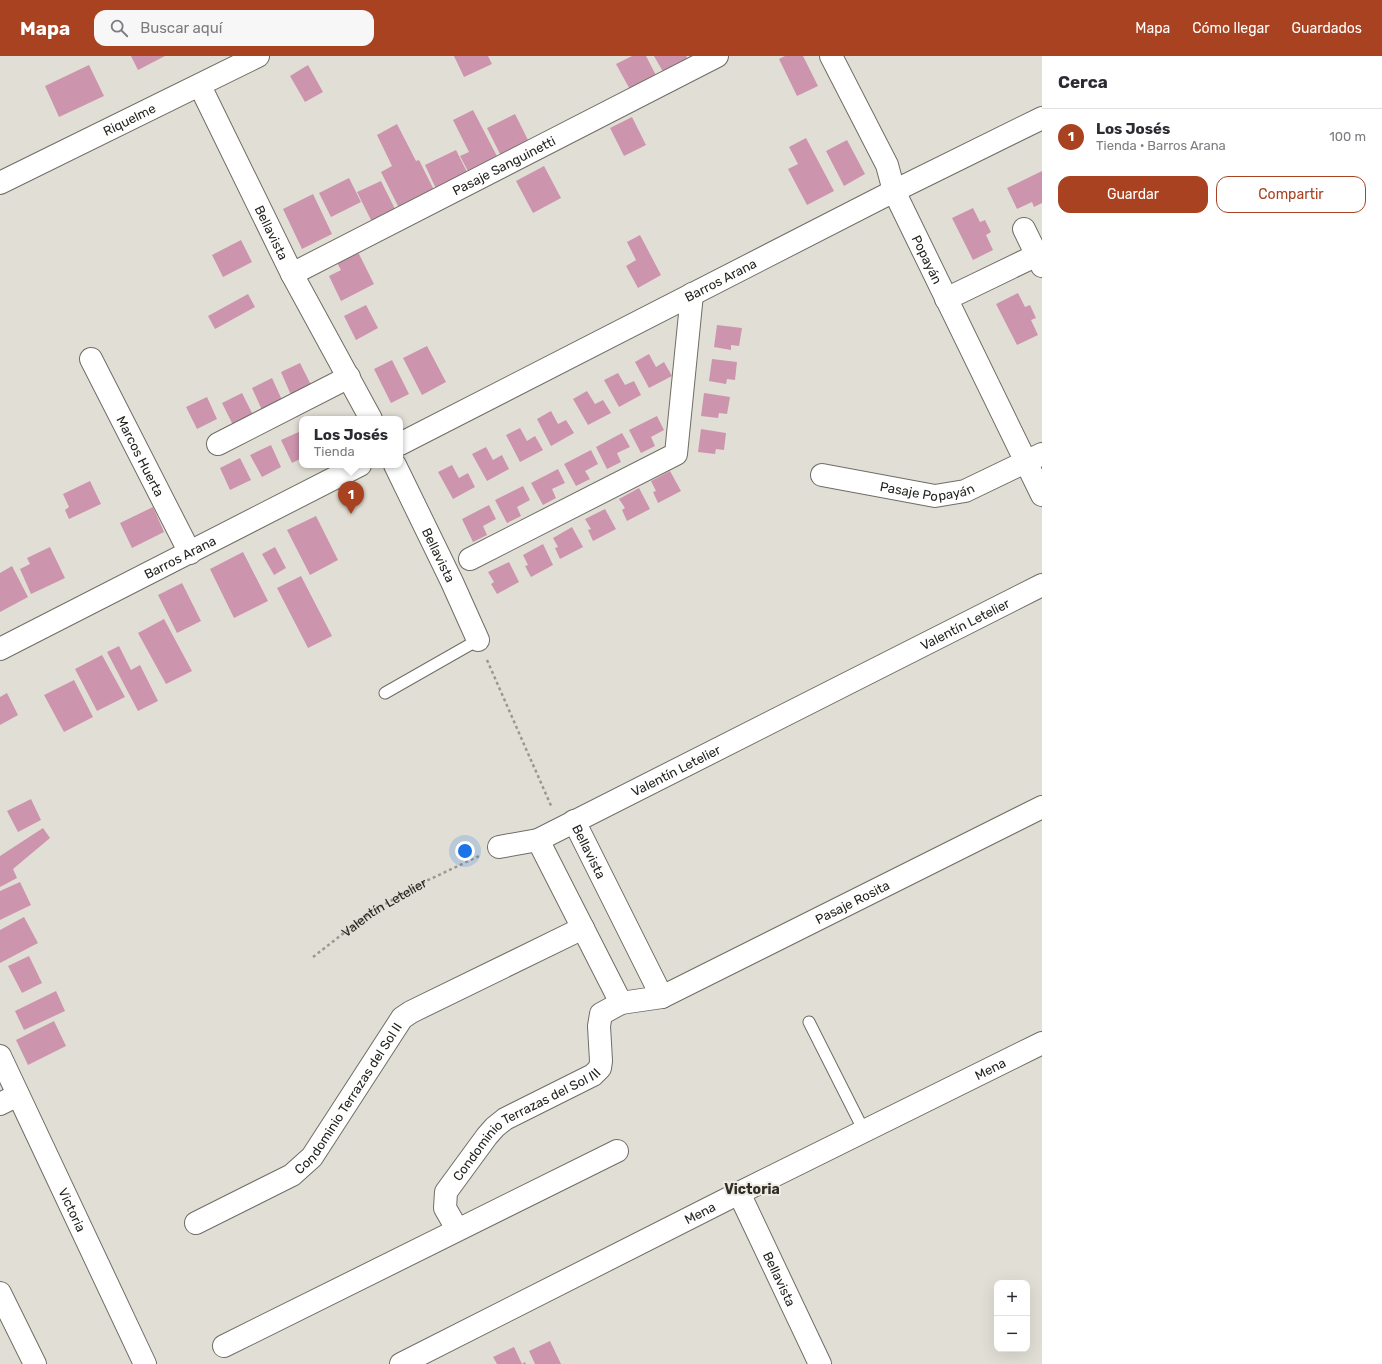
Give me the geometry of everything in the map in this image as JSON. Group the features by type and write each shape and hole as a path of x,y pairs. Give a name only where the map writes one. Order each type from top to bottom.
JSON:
{"street":[{"name":"Riquelme","path":"0,183 200,86 258,56"},
{"name":"Pasaje Sanguinetti","path":"292,274 717,56"},
{"name":"Popayán","path":"831,56 887,165 894,191 946,299 1034,458 1042,495"},
{"name":"Bellavista","path":"200,86 292,274 369,416"},
{"name":"Barros Arana","path":"403,442 894,191 1042,118"},
{"path":"946,299 1039,261 1024,229"},
{"path":"470,559 676,454 692,294"},
{"name":"Marcos Huerta","path":"91,359 190,553"},
{"path":"218,444 349,377"},
{"name":"Pasaje Popayán","path":"822,475 935,496 965,491 1034,458"},
{"name":"Barros Arana","path":"0,649 354,468"},
{"name":"Bellavista","path":"396,468 452,582 478,640"},
{"name":"Valentín Letelier","path":"499,847 538,840 1042,584"},
{"name":"Pasaje Rosita","path":"662,997 1042,807"},
{"name":"Bellavista","path":"574,821 662,997"},
{"path":"538,840 621,1003 662,997"},
{"name":"Condominio Terrazas del Sol II","path":"196,1223 292,1175 304,1167 396,1027 407,1015 583,928"},
{"name":"Condominio Terrazas del Sol III","path":"457,1229 445,1208 446,1192 495,1127 505,1119 593,1075 600,1068 599,1026 601,1014 621,1003"},
{"name":"Mena","path":"401,1364 739,1193 1042,1043"},
{"name":"Victoria","path":"0,1056 9,1100 145,1364"},
{"path":"224,1346 457,1229 617,1151"},
{"name":"Bellavista","path":"739,1193 820,1364"},
{"path":"0,1293 6,1318 35,1364"}],"lane":[{"path":"385,693 478,640"},
{"path":"810,1022 864,1131"}],"path":[{"name":"Bellavista","path":"478,640 552,809 574,821"},
{"name":"Valentín Letelier","path":"313,957 371,912 422,883 499,847"}],"building":[{"path":"131,56 165,56 138,70"},
{"path":"454,56 488,56 492,64 464,77"},
{"path":"632,56 646,56 659,81 633,95 616,64"},
{"path":"654,56 686,56 690,63 666,77"},
{"path":"785,56 803,56 818,86 797,96 779,59"},
{"path":"89,65 104,96 59,117 45,86"},
{"path":"308,65 323,92 305,102 290,76"},
{"path":"473,110 500,162 471,177 460,156 469,152 453,120"},
{"path":"515,114 531,146 503,160 487,128"},
{"path":"632,117 646,145 624,156 610,128"},
{"path":"397,124 416,161 419,160 436,194 401,212 381,172 392,166 377,135"},
{"path":"806,138 834,191 807,205 788,169 798,164 789,147"},
{"path":"847,140 865,174 844,186 826,151"},
{"path":"456,150 470,178 438,193 425,165"},
{"path":"544,166 561,198 533,213 516,181"},
{"path":"1042,171 1042,203 1034,207 1032,202 1017,209 1007,188"},
{"path":"349,178 361,202 331,217 319,193"},
{"path":"381,181 397,213 373,224 357,192"},
{"path":"313,194 332,234 302,249 283,209"},
{"path":"973,208 980,222 985,220 991,232 986,235 993,250 973,260 952,218"},
{"path":"640,235 661,275 638,288 626,266 636,260 627,242"},
{"path":"241,240 252,262 223,277 212,255"},
{"path":"357,250 374,284 341,301 329,276 341,270 336,261"},
{"path":"1018,293 1025,307 1030,305 1036,318 1031,320 1038,335 1017,345 996,304"},
{"path":"248,294 255,307 215,329 208,316"},
{"path":"366,305 378,328 356,340 344,316"},
{"path":"717,325 742,328 739,346 731,345 731,350 714,347"},
{"path":"427,346 446,382 422,395 403,358"},
{"path":"649,354 656,367 664,362 672,376 649,388 635,362"},
{"path":"712,359 737,362 735,380 727,379 726,384 709,381"},
{"path":"392,360 409,394 391,403 374,369"},
{"path":"300,363 311,385 291,395 281,372"},
{"path":"618,373 625,385 634,381 641,395 619,407 604,380"},
{"path":"272,378 282,400 262,410 252,388"},
{"path":"587,391 595,404 603,400 611,413 588,425 573,399"},
{"path":"242,393 253,415 233,425 222,403"},
{"path":"704,393 730,397 727,414 719,413 718,418 701,416"},
{"path":"207,397 217,419 197,429 186,407"},
{"path":"551,411 558,424 566,420 574,433 551,446 537,419"},
{"path":"657,416 664,430 651,437 655,446 641,453 629,430"},
{"path":"520,428 527,441 535,436 543,450 520,462 506,435"},
{"path":"701,429 726,433 724,450 716,449 715,454 698,452"},
{"path":"299,432 299,460 292,463 281,440"},
{"path":"622,433 630,447 617,453 621,462 607,469 596,447"},
{"path":"271,445 281,467 262,477 250,455"},
{"path":"486,447 493,460 502,455 509,469 487,481 472,454"},
{"path":"591,450 598,464 585,471 590,479 576,486 564,464"},
{"path":"240,458 251,480 230,490 220,468"},
{"path":"452,465 459,478 468,473 475,487 453,499 438,472"},
{"path":"558,469 565,483 552,489 556,498 543,505 531,483"},
{"path":"670,471 681,491 658,503 653,492 656,491 651,481"},
{"path":"90,481 101,504 69,519 65,510 69,507 63,494"},
{"path":"523,486 530,500 517,507 521,516 507,523 495,500"},
{"path":"639,488 650,509 627,521 622,510 625,508 619,499"},
{"path":"489,505 496,519 483,526 487,535 473,542 462,519"},
{"path":"153,507 164,532 132,548 120,523"},
{"path":"605,509 616,529 593,541 588,530 591,529 585,519"},
{"path":"316,516 338,560 310,575 287,530"},
{"path":"572,527 583,547 560,559 555,548 558,547 553,538"},
{"path":"543,544 553,565 531,577 525,566 528,565 523,555"},
{"path":"50,547 65,578 31,594 20,569 30,564 27,558"},
{"path":"275,547 286,568 274,575 262,554"},
{"path":"243,552 268,601 234,618 210,569"},
{"path":"509,562 519,582 497,594 491,584 494,582 488,572"},
{"path":"12,566 28,597 0,612 0,573"},
{"path":"301,576 332,636 308,648 277,588"},
{"path":"182,583 201,621 177,633 158,595"},
{"path":"164,619 192,671 166,684 138,633"},
{"path":"119,646 131,670 140,665 158,701 138,711 107,652"},
{"path":"102,655 125,697 97,711 75,669"},
{"path":"74,680 93,717 64,732 44,695"},
{"path":"7,693 18,715 0,725 0,697"},
{"path":"31,799 41,820 18,832 7,811"},
{"path":"43,828 50,838 13,869 17,878 0,887 0,856"},
{"path":"20,882 31,905 0,920 0,891"},
{"path":"24,917 38,943 0,963 0,930"},
{"path":"29,956 42,983 22,993 8,966"},
{"path":"56,991 65,1011 24,1030 15,1011"},
{"path":"54,1021 66,1046 28,1065 16,1040"},
{"path":"550,1341 561,1364 535,1364 529,1351"},
{"path":"514,1347 522,1364 497,1364 493,1357"}],"place":[{"name":"Los Josés","path":"351,514"}],"district":[{"name":"Victoria","path":"752,1189"}]}
